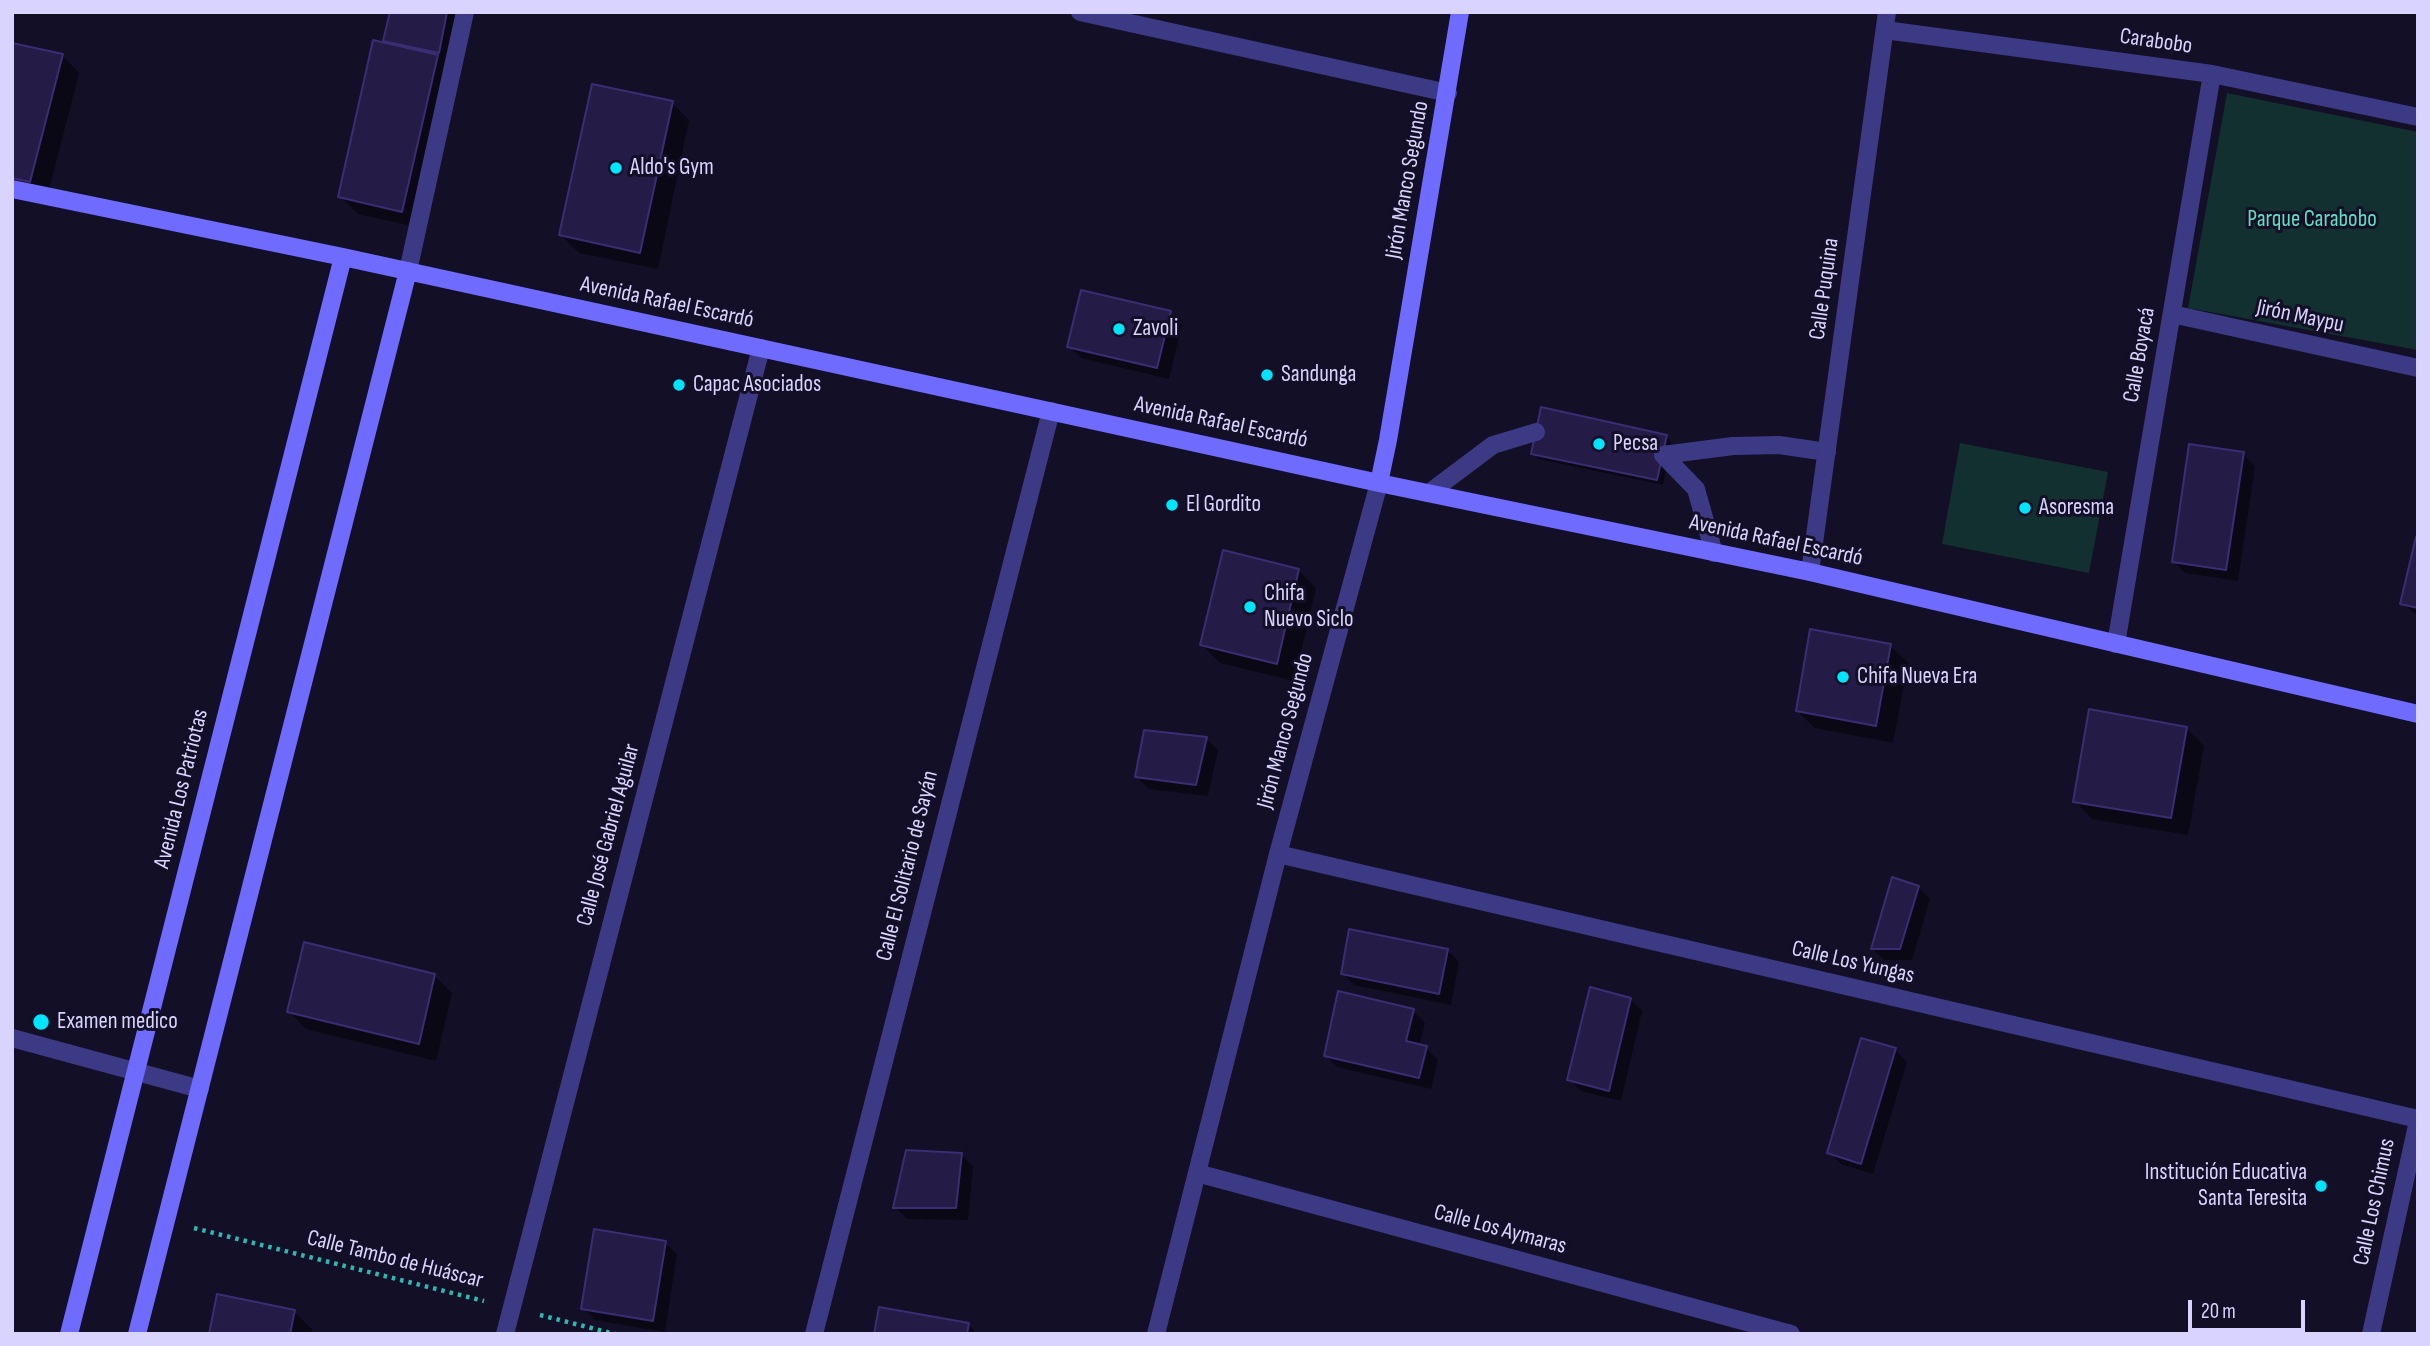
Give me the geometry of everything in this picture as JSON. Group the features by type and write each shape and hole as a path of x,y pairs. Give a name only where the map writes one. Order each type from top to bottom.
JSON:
{"main road":[{"name":"Jirón Manco Segundo","path":"1379,483 1460,12"},
{"name":"Avenida Rafael Escardó","path":"12,189 343,257 1379,483 1810,572 2418,714"},
{"name":"Avenida Los Patriotas","path":"69,1334 343,257"},
{"path":"137,1334 408,271"}],"street":[{"path":"408,271 465,12"},
{"path":"1080,12 1125,17 1448,93"},
{"name":"Carabobo","path":"1886,21 2212,74 2418,117"},
{"name":"Calle Puquina","path":"1810,572 1886,21"},
{"name":"Calle Boyacá","path":"2116,644 2212,74"},
{"name":"Jirón Maypu","path":"2172,314 2418,368"},
{"name":"Calle José Gabriel Aguilar","path":"505,1334 761,348"},
{"name":"Calle El Solitario de Sayán","path":"814,1334 1051,411"},
{"path":"1429,493 1493,445 1536,432"},
{"path":"1714,552 1696,489 1662,455 1733,446 1779,445 1827,452"},
{"name":"Jirón Manco Segundo","path":"1156,1334 1278,854 1379,483"},
{"name":"Calle Los Yungas","path":"1278,854 2418,1120"},
{"path":"12,1038 200,1089"},
{"name":"Calle Los Chimus","path":"2371,1334 2418,1120"},
{"name":"Calle Los Aymaras","path":"1197,1173 1791,1334"}],"path":[{"name":"Calle Tambo de Huáscar","path":"166,1220 615,1334"}],"green space":[{"name":"Parque Carabobo","path":"2227,93 2418,132 2418,350 2188,308"},
{"name":"Asoresma","path":"1960,443 2108,472 2089,573 1942,544"}],"building":[{"path":"390,12 447,12 439,53 383,41"},
{"path":"373,40 438,55 402,212 338,197"},
{"path":"12,43 63,54 30,182 12,178"},
{"name":"Aldo's Gym","path":"592,84 673,101 640,253 559,235"},
{"name":"Zavoli","path":"1081,290 1171,311 1157,368 1067,347"},
{"name":"Pecsa","path":"1541,407 1667,435 1657,480 1531,454"},
{"path":"2189,444 2244,452 2226,570 2172,562"},
{"path":"2416,537 2418,538 2418,608 2400,604"},
{"name":"Chifa Nuevo Siclo","path":"1223,550 1299,569 1277,664 1200,645"},
{"name":"Chifa Nueva Era","path":"1810,629 1891,644 1876,726 1796,711"},
{"path":"2089,709 2187,727 2171,818 2073,802"},
{"path":"1144,730 1207,737 1196,785 1135,777"},
{"path":"1892,877 1919,886 1900,949 1871,949"},
{"path":"1349,929 1448,949 1439,994 1341,974"},
{"path":"304,942 435,974 419,1044 287,1012"},
{"path":"1590,987 1631,998 1609,1091 1567,1080"},
{"path":"1338,991 1414,1009 1406,1041 1427,1046 1419,1078 1324,1056"},
{"path":"1861,1038 1896,1048 1861,1164 1827,1153"},
{"path":"906,1150 962,1153 956,1208 893,1208"},
{"path":"594,1229 666,1241 653,1321 581,1309"},
{"path":"217,1294 295,1310 290,1334 209,1334"},
{"path":"879,1307 969,1323 967,1334 874,1334"}],"place":[{"name":"Aldo's Gym","path":"616,168"},
{"name":"Zavoli","path":"1119,329"},
{"name":"Sandunga","path":"1267,375"},
{"name":"Capac Asociados","path":"679,385"},
{"name":"Pecsa","path":"1599,444"},
{"name":"El Gordito","path":"1172,505"},
{"name":"Asoresma","path":"2025,508"},
{"name":"Chifa Nuevo Siclo","path":"1250,607"},
{"name":"Chifa Nueva Era","path":"1843,677"},
{"name":"Examen medico","path":"41,1022"},
{"name":"Institución Educativa Santa Teresita","path":"2321,1186"}]}
